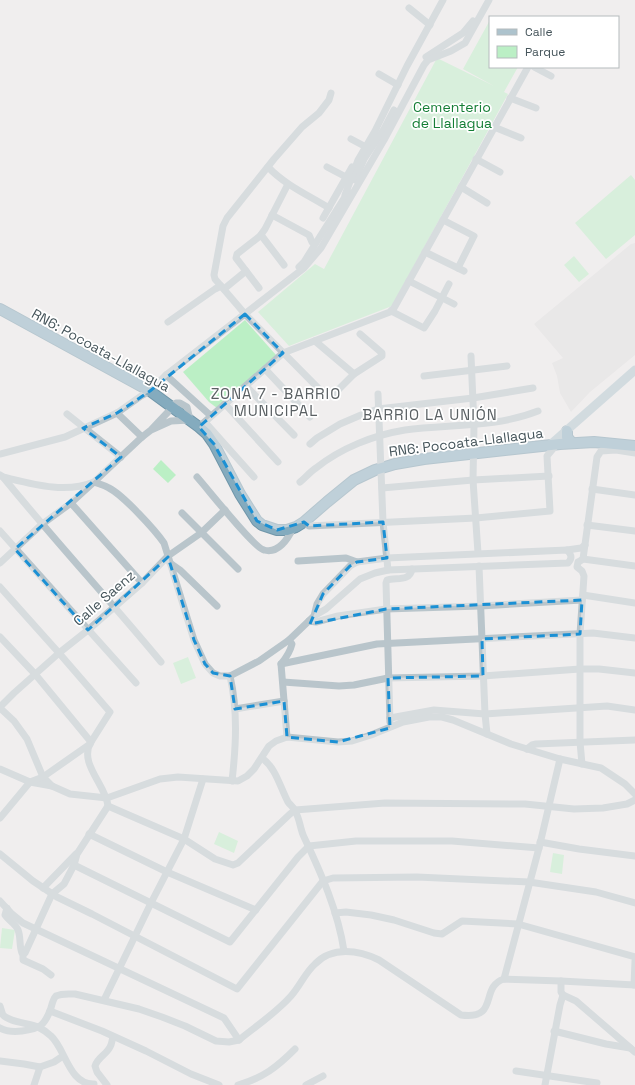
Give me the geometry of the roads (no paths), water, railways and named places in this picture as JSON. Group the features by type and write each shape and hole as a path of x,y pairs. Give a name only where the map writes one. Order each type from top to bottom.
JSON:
{"highway":[{"name":"RN6: Pocoata-Llallagua","path":"0,309 150,391 183,417 202,424 240,494 257,521 269,528 277,530 293,528 304,522 354,480 381,468 424,459 572,443 594,442 635,446"},
{"path":"567,431 567,437 572,443"}],"main road":[{"path":"554,445 567,431 635,370"}],"street":[{"path":"345,196 357,162 375,131 443,0"},
{"path":"0,454 65,437 117,413 140,396 150,391 166,375 304,268 321,248 380,146 424,65 428,60 451,51 464,43 489,0"},
{"path":"409,8 430,25"},
{"path":"289,279 304,262 345,196 360,170 364,159 384,129 420,63 425,58 463,33 483,9"},
{"path":"254,477 202,424 283,353 391,311 394,308 527,68"},
{"path":"536,68 551,76"},
{"path":"379,74 398,85"},
{"path":"331,93 329,100 319,113 302,127 227,218 223,226 214,275 215,279 222,288 245,314 325,395 333,395 354,374 382,356 382,353 360,334"},
{"path":"510,98 536,108"},
{"path":"494,127 521,138"},
{"path":"351,139 366,147"},
{"path":"476,159 500,172"},
{"path":"323,218 351,168 357,162"},
{"path":"268,167 288,184 329,208"},
{"path":"327,168 346,177"},
{"path":"259,288 236,258 237,254 261,235 288,184"},
{"path":"460,187 487,204"},
{"path":"272,215 309,235 312,242"},
{"path":"425,252 461,270 474,236 443,220"},
{"path":"261,235 284,265"},
{"path":"168,322 215,288 222,288 246,271"},
{"path":"409,280 454,304"},
{"path":"391,311 424,328 443,298 449,284"},
{"path":"315,341 354,374"},
{"path":"472,356 474,425 473,454 478,553"},
{"path":"424,376 507,366"},
{"path":"265,369 310,417"},
{"path":"166,375 211,416"},
{"path":"246,386 294,435"},
{"path":"310,444 340,424 378,409 473,398 533,388"},
{"path":"378,394 383,522 388,570"},
{"path":"225,404 278,462"},
{"path":"0,563 41,525 70,503 151,430 170,406"},
{"path":"300,482 315,468 353,445 405,430 474,425 508,420 538,411"},
{"path":"117,413 142,437"},
{"path":"67,414 121,457"},
{"path":"151,430 183,417"},
{"path":"304,522 309,526 476,518 550,511 547,456 554,445"},
{"path":"582,764 580,742 580,634 584,576 582,571 577,567 581,561 585,545 597,457 601,451 616,450 635,453"},
{"path":"1,476 34,484 64,488 85,486 94,482 109,488 124,499 158,534 164,543 194,640 205,664 213,673 220,676 230,676 259,661 289,640 311,618 326,609 360,579 375,573 388,570 568,563 581,561 635,566"},
{"path":"1,476 41,525 115,607 161,662"},
{"path":"382,488 474,480 549,476"},
{"path":"197,477 252,541 263,550 270,551 278,548 289,537 293,528"},
{"path":"592,489 635,495"},
{"path":"70,503 142,583"},
{"name":"Calle Saenz","path":"0,708 35,674 201,533 225,510"},
{"path":"182,513 238,569"},
{"path":"587,525 635,531"},
{"path":"0,531 136,683"},
{"path":"311,618 323,594 350,566 357,562 387,558 567,550 581,548 585,545"},
{"path":"567,550 571,556 571,560 568,563"},
{"path":"298,561 346,558 357,562"},
{"path":"169,560 217,606"},
{"path":"479,566 485,714 488,734"},
{"path":"390,728 386,609 387,580 406,578 412,574 412,569"},
{"path":"0,587 110,712 90,743 88,751 88,761 107,798 108,806 76,854 43,888"},
{"path":"311,618 316,622 338,616 386,609 480,606 583,598 635,603"},
{"path":"281,664 388,643 594,633 635,638"},
{"path":"0,637 35,674 90,743"},
{"path":"287,737 281,664 288,656 292,647 289,640"},
{"path":"283,682 354,686 388,678 483,676 580,669 599,669 635,673"},
{"path":"230,676 235,709 236,741 232,781"},
{"path":"235,709 284,701"},
{"path":"390,718 434,710 485,714 607,706 635,710"},
{"path":"0,708 14,721 27,739 43,777 52,786"},
{"path":"0,769 30,782 52,786 70,794 107,798 160,779 178,777 238,781 247,776 254,769 269,746 276,741 287,737 338,742 371,735 415,719 442,717 527,749 560,759 600,768 625,784 635,794"},
{"path":"527,749 536,744 635,740"},
{"path":"0,818 30,782 43,777 90,743"},
{"path":"262,758 266,760 280,781 288,803 295,810 304,836 324,881 335,913 344,951"},
{"path":"504,979 560,759"},
{"path":"104,1000 184,839 203,779"},
{"path":"625,784 635,784"},
{"path":"108,806 184,839 215,859 233,865 238,863 295,810 385,803 525,804 574,809 603,808 627,804 635,800"},
{"path":"89,834 167,872 256,910"},
{"path":"74,865 230,942 298,857 309,846 356,842 452,841 539,845 635,856"},
{"path":"0,854 52,894 237,989 324,881 333,878 418,876 529,882 596,892 635,903"},
{"path":"23,953 27,950 35,928 52,894 64,884 74,865 76,854"},
{"path":"0,901 23,923 224,1018 239,1040"},
{"path":"7,908 6,915 19,930 20,948 23,953 23,960 43,969 51,975"},
{"path":"335,913 346,912 371,915 442,934 462,921 518,924 635,957"},
{"path":"0,1028 6,1031 13,1031 39,1028 43,1025 50,1011 53,1000 57,996 64,994 75,994 139,1009 162,1017 216,1041 229,1042 239,1040 292,996 315,964 324,957 333,953 344,951 367,954 461,1015 470,1016 480,1014 487,1006 494,986 498,981 504,979 634,985 635,961"},
{"path":"545,1085 554,1031 563,995 561,981"},
{"path":"563,995 576,1001 633,1050"},
{"path":"0,1006 4,1015 12,1020 39,1028 52,1036 58,1044 70,1069 80,1080 89,1085 94,1084"},
{"path":"50,1011 74,1019 146,1051 186,1072 219,1085"},
{"path":"554,1031 633,1050"},
{"path":"107,1085 97,1072 95,1066 97,1060 110,1046 113,1037"},
{"path":"238,1085 253,1080 278,1065 294,1049"},
{"path":"0,1061 40,1067 54,1062 63,1056"},
{"path":"34,1085 40,1067"},
{"path":"516,1071 597,1083"},
{"path":"306,1085 323,1076"}],"district":[{"name":"ZONA 7 - BARRIO MUNICIPAL","path":"276,402"},
{"name":"BARRIO LA UNIÓN","path":"430,415"}],"park label":[{"name":"Cementerio de Llallagua","path":"452,116"}]}
